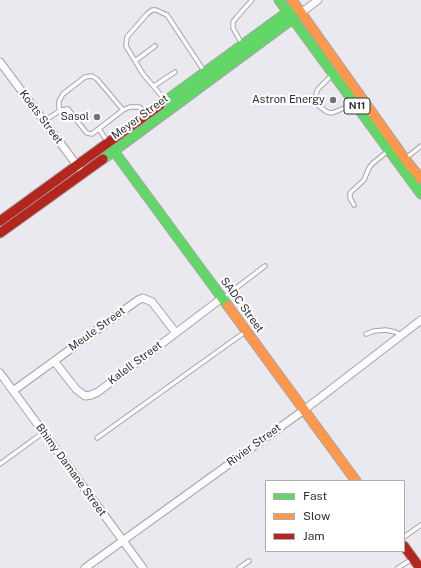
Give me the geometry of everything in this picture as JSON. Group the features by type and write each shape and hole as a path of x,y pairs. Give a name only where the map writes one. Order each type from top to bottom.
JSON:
{"main road":[{"name":"N11","path":"280,0 421,194"},
{"path":"0,221 242,45 290,15 298,5"},
{"name":"N11","path":"298,5 421,179"},
{"name":"Meyer Street","path":"0,233 172,109 290,15"},
{"name":"SADC Street","path":"108,143 304,410 352,480"},
{"path":"405,547 420,568"}],"street":[{"path":"298,5 318,0"},
{"name":"Koets Street","path":"0,62 83,173"},
{"name":"Meule Street","path":"13,391 54,360 138,300 143,298 152,302 176,333"},
{"name":"Kalell Street","path":"54,360 76,389 85,396 91,395 98,392 222,298"},
{"name":"Rivier Street","path":"85,568 304,410 421,320"},
{"name":"Bhimy Damane Street","path":"0,373 143,568"}],"lane":[{"path":"242,45 234,28 233,22 252,0"},
{"path":"172,109 143,74 126,46 127,37 152,10 156,10 167,15 210,80"},
{"path":"135,61 155,46"},
{"path":"154,86 175,72"},
{"path":"333,74 318,89 316,99 319,106 327,112 332,113 355,104"},
{"path":"59,111 59,101 63,94 85,77 92,76 97,79 123,110"},
{"path":"44,121 59,111 66,109 70,111 88,133 92,134 123,110 139,107 147,114"},
{"path":"99,129 108,143"},
{"path":"405,158 421,146"},
{"path":"354,205 350,198 350,193 364,180 372,164 388,150"},
{"path":"222,298 265,266"},
{"path":"366,334 374,331 386,330 401,335"},
{"path":"97,438 246,331"},
{"path":"0,464 44,432"},
{"path":"405,536 421,525"},
{"path":"398,568 413,558"},
{"path":"239,568 249,561"}],"traffic: fast":[{"path":"279,0 421,194"},
{"path":"160,105 293,8"},
{"path":"103,159 298,15"},
{"path":"108,143 228,306"}],"traffic: slow":[{"path":"292,0 405,159 421,179"},
{"path":"228,306 355,480"}],"traffic: jam":[{"path":"0,221 160,105"},
{"path":"0,233 103,159"},
{"path":"405,547 420,568"}],"place":[{"name":"Astron Energy","path":"333,100"},
{"name":"Sasol","path":"97,117"}]}
